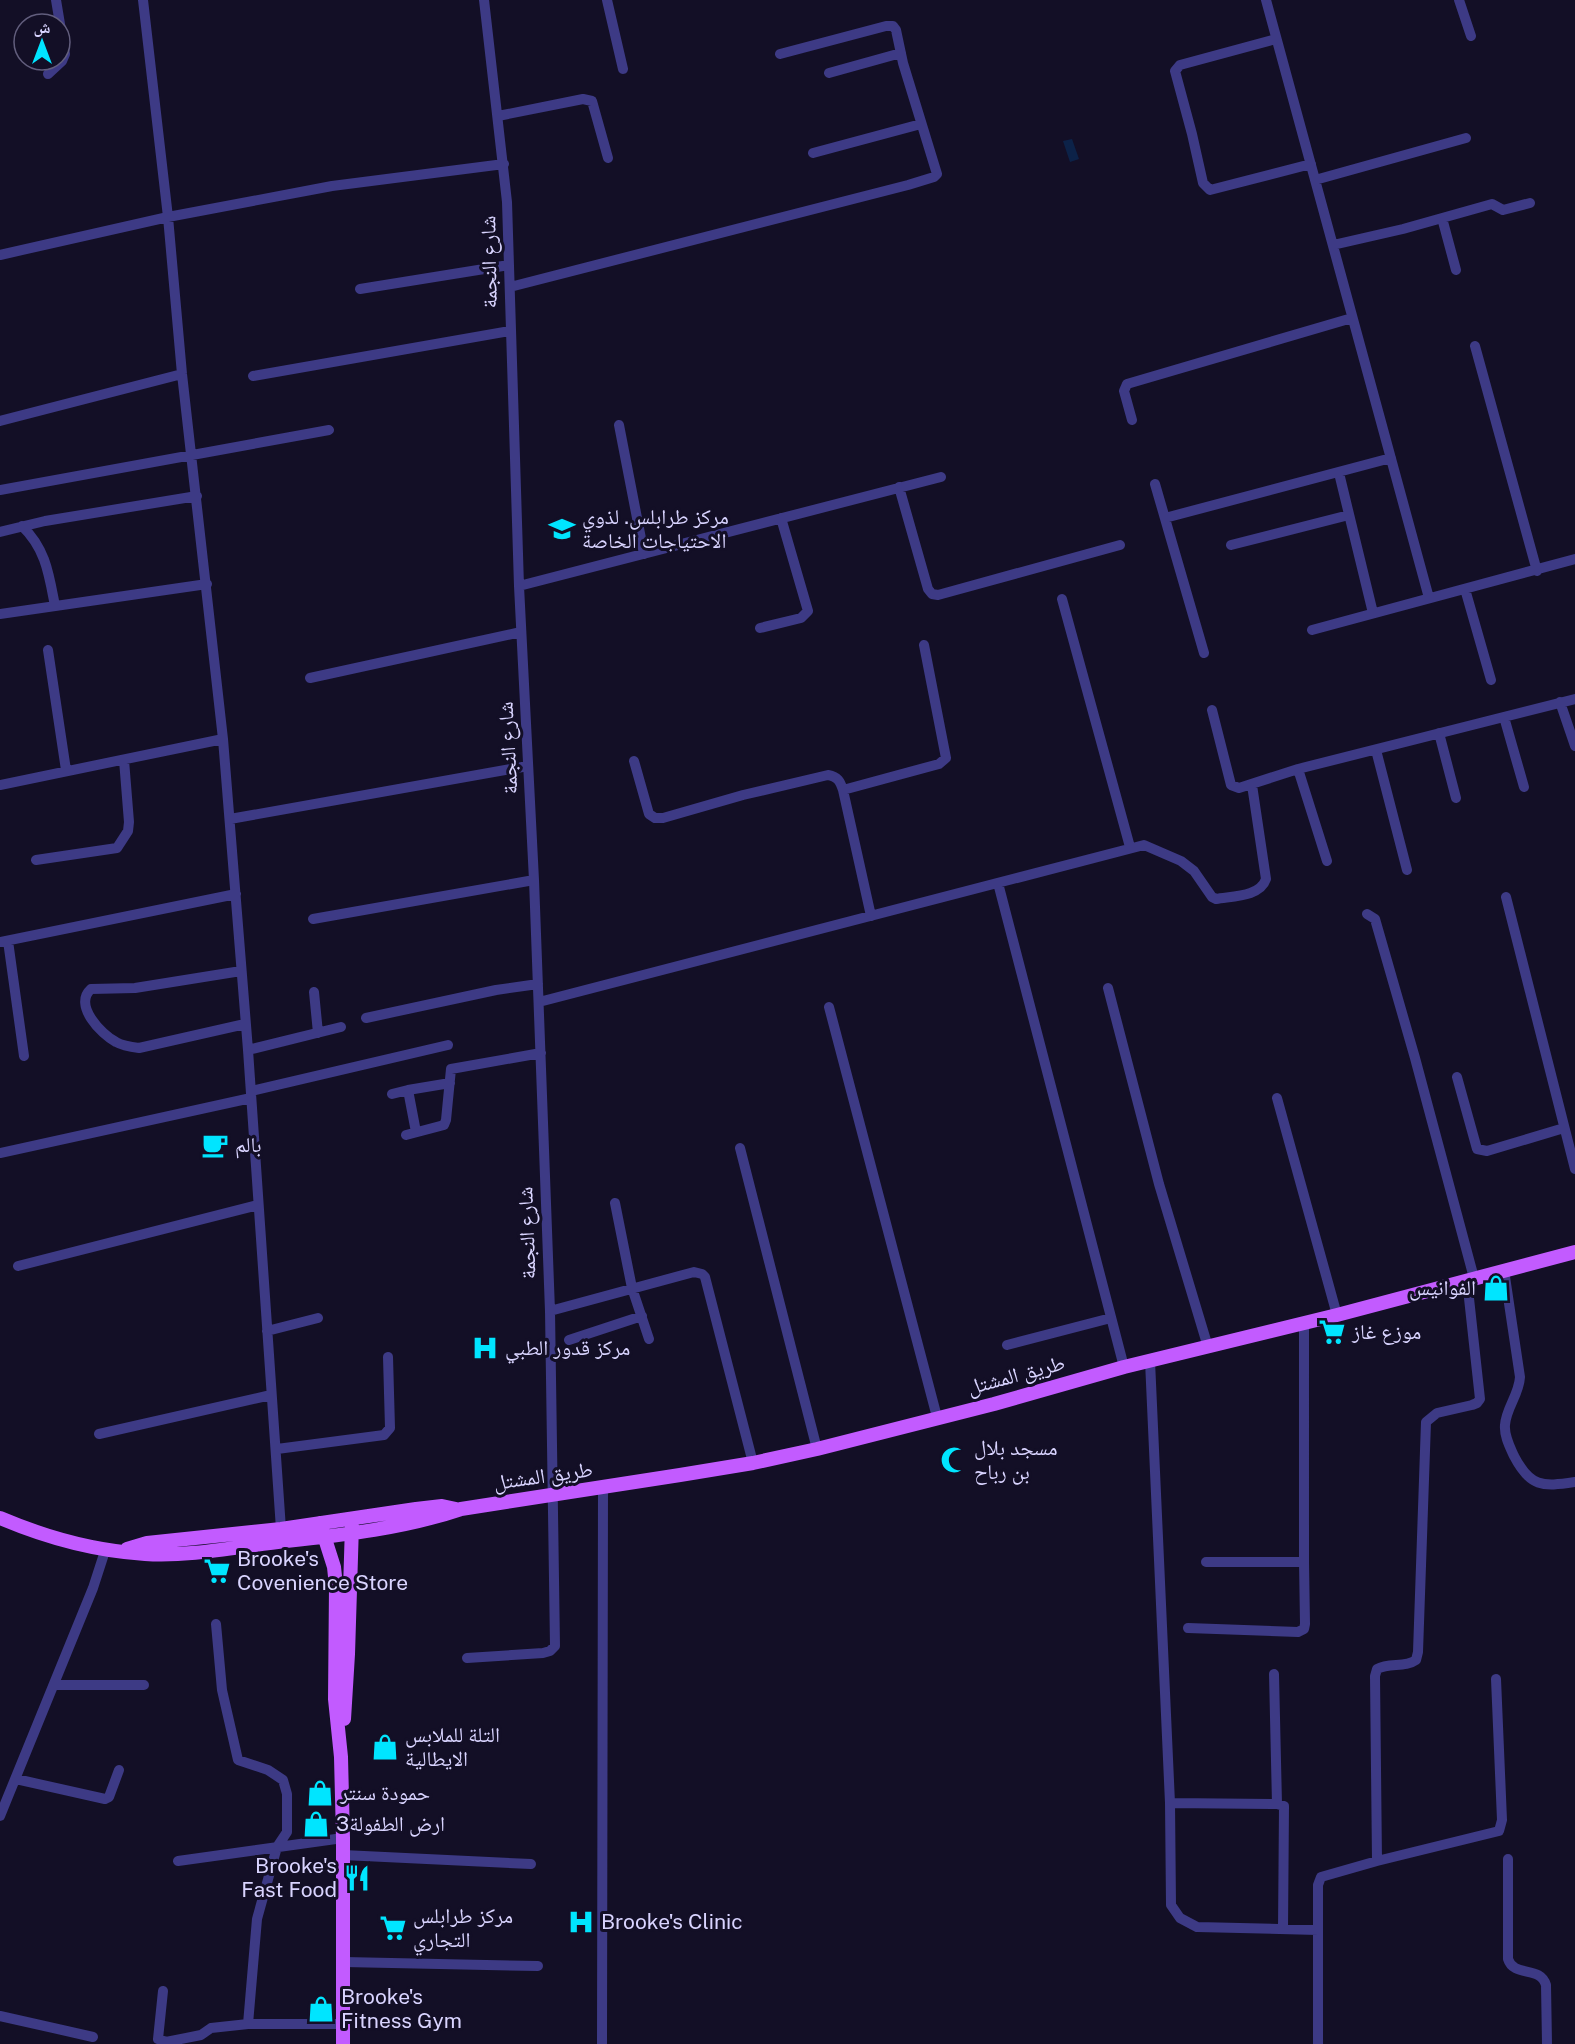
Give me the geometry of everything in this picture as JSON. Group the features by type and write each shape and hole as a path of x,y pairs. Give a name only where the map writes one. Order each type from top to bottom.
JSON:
{"main road":[{"name":"طريق المشتل","path":"0,1518 32,1531 112,1551 147,1554 187,1553 352,1534 440,1516 461,1509 753,1463 817,1449 994,1404 1124,1367 1337,1315 1575,1252"},
{"name":"طريق المشتل","path":"112,1551 147,1544 281,1529 442,1506 461,1509"},
{"path":"341,1757 348,1653 352,1518"},
{"path":"320,1523 334,1567 336,1586 335,1699 341,1757 343,1838 343,2044"}],"street":[{"path":"48,74 62,61 65,54 56,0"},
{"path":"142,0 168,217 182,374 223,739 248,1050 281,1529"},
{"name":"شارع النجمة","path":"467,1658 543,1653 550,1652 555,1647 550,1311 534,880 519,586 510,287 504,164 484,0"},
{"path":"607,0 623,69"},
{"path":"1266,0 1429,598"},
{"path":"1459,0 1471,36"},
{"path":"510,287 934,177 937,174 893,26 780,54"},
{"path":"1276,39 1180,65 1175,70 1203,183 1209,190 1311,164"},
{"path":"829,72 901,53"},
{"path":"498,116 583,99 592,101 608,158"},
{"path":"813,153 921,124"},
{"path":"1315,180 1466,138"},
{"path":"0,255 168,217 332,186 504,164"},
{"path":"1334,244 1492,204 1503,210 1530,203"},
{"path":"1442,218 1456,270"},
{"path":"360,289 509,265"},
{"path":"1132,420 1124,392 1127,384 1352,318"},
{"path":"253,376 510,331"},
{"path":"1476,346 1537,571"},
{"path":"0,422 182,374"},
{"path":"619,425 644,554"},
{"path":"0,490 329,430"},
{"path":"1165,518 1391,458"},
{"path":"1339,473 1373,613"},
{"path":"519,586 941,477"},
{"path":"1155,484 1204,653"},
{"path":"899,487 928,590 932,594 938,595 1120,545"},
{"path":"0,532 22,526 197,496"},
{"path":"1231,545 1349,515"},
{"path":"760,628 801,618 808,611 781,518"},
{"path":"22,526 36,540 43,556 55,606"},
{"path":"1312,630 1575,559"},
{"path":"0,614 207,584"},
{"path":"1464,589 1491,680"},
{"path":"1062,599 1130,847"},
{"path":"310,678 521,632"},
{"path":"843,790 939,764 946,758 924,645"},
{"path":"48,650 66,770"},
{"path":"1212,710 1231,784 1239,788 1298,770 1575,699"},
{"path":"1560,702 1575,746"},
{"path":"1504,717 1524,787"},
{"path":"1439,734 1456,798"},
{"path":"0,785 223,739"},
{"path":"1376,750 1407,870"},
{"path":"36,860 117,848 128,831 129,822 124,760"},
{"path":"634,761 649,814 655,818 663,818 743,795 828,775 840,780 871,916"},
{"path":"230,819 528,766"},
{"path":"1298,770 1327,861"},
{"path":"539,1002 1130,847 1144,845 1180,861 1194,871 1212,897 1216,899 1260,890 1266,879 1252,785"},
{"path":"313,919 534,880"},
{"path":"998,883 1124,1367"},
{"path":"24,1056 4,941 236,894"},
{"path":"1506,897 1575,1169"},
{"path":"1367,914 1375,919 1415,1058 1471,1279 1480,1399 1472,1405 1437,1413 1426,1422 1418,1652 1416,1660 1412,1663 1382,1666 1377,1670 1375,1676 1377,1861"},
{"path":"242,971 135,988 91,989 86,993 85,1000 87,1012 106,1034 116,1042 130,1047 246,1024"},
{"path":"366,1018 496,990 538,984"},
{"path":"1108,988 1160,1184 1208,1347"},
{"path":"314,992 318,1033"},
{"path":"829,1007 937,1417"},
{"path":"248,1050 341,1027"},
{"path":"0,1153 448,1045"},
{"path":"408,1090 411,1133 444,1125 451,1069 541,1053"},
{"path":"1457,1077 1477,1149 1487,1151 1564,1128"},
{"path":"392,1094 450,1083"},
{"path":"1277,1098 1337,1315"},
{"path":"740,1148 817,1449"},
{"path":"615,1203 632,1288 649,1339"},
{"path":"18,1266 258,1205"},
{"path":"1504,1270 1520,1377 1520,1386 1505,1424 1509,1446 1522,1472 1531,1480 1558,1484 1575,1482"},
{"path":"550,1311 694,1272 702,1274 705,1277 753,1463"},
{"path":"569,1340 642,1316"},
{"path":"267,1330 318,1318"},
{"path":"1007,1345 1112,1318"},
{"path":"1188,1628 1298,1632 1304,1629 1304,1323"},
{"path":"277,1449 387,1433 390,1428 388,1357"},
{"path":"1150,1361 1170,1803 1171,1905 1179,1918 1197,1926 1318,1930"},
{"path":"99,1434 271,1395"},
{"path":"602,2044 603,1488"},
{"path":"0,1816 93,1588 112,1551"},
{"path":"1206,1562 1304,1562"},
{"path":"216,1624 222,1689 238,1760 268,1770 284,1780 287,1794 287,1832 277,1847 257,1919 248,2024"},
{"path":"1274,1674 1277,1804"},
{"path":"1318,2044 1318,1886 1321,1877 1499,1831 1502,1820 1496,1679"},
{"path":"54,1685 144,1685"},
{"path":"16,1779 105,1799 109,1797 119,1770"},
{"path":"1170,1803 1277,1804 1284,1806 1283,1929"},
{"path":"178,1861 343,1838"},
{"path":"343,1855 531,1864"},
{"path":"1508,1859 1508,1959 1510,1965 1516,1970 1538,1974 1544,1978 1547,2044"},
{"path":"344,1962 538,1966"},
{"path":"163,1991 158,2039 166,2042 199,2039 211,2028 248,2024 343,2024"},
{"path":"0,2016 93,2037"}],"water":[{"path":"1072,139 1079,159 1070,162 1063,141"}],"place":[{"name":"مركز طرابلس. لذوي الاحتياجات الخاصة","path":"562,529"},
{"name":"بالم","path":"215,1145"},
{"name":"الفوانيس","path":"1496,1288"},
{"name":"موزع غاز","path":"1332,1332"},
{"name":"مركز قدور الطبي","path":"485,1348"},
{"name":"مسجد بلال بن رباح","path":"954,1460"},
{"name":"Brooke's Covenience Store","path":"217,1571"},
{"name":"التلة للملابس الايطالية","path":"385,1747"},
{"name":"حمودة سنتر","path":"320,1793"},
{"name":"ارض الطفولة3","path":"316,1824"},
{"name":"Brooke's Fast Food","path":"357,1878"},
{"name":"Brooke's Clinic","path":"581,1922"},
{"name":"مركز طرابلس التجاري","path":"393,1928"},
{"name":"Brooke's Fitness Gym","path":"321,2009"}]}
